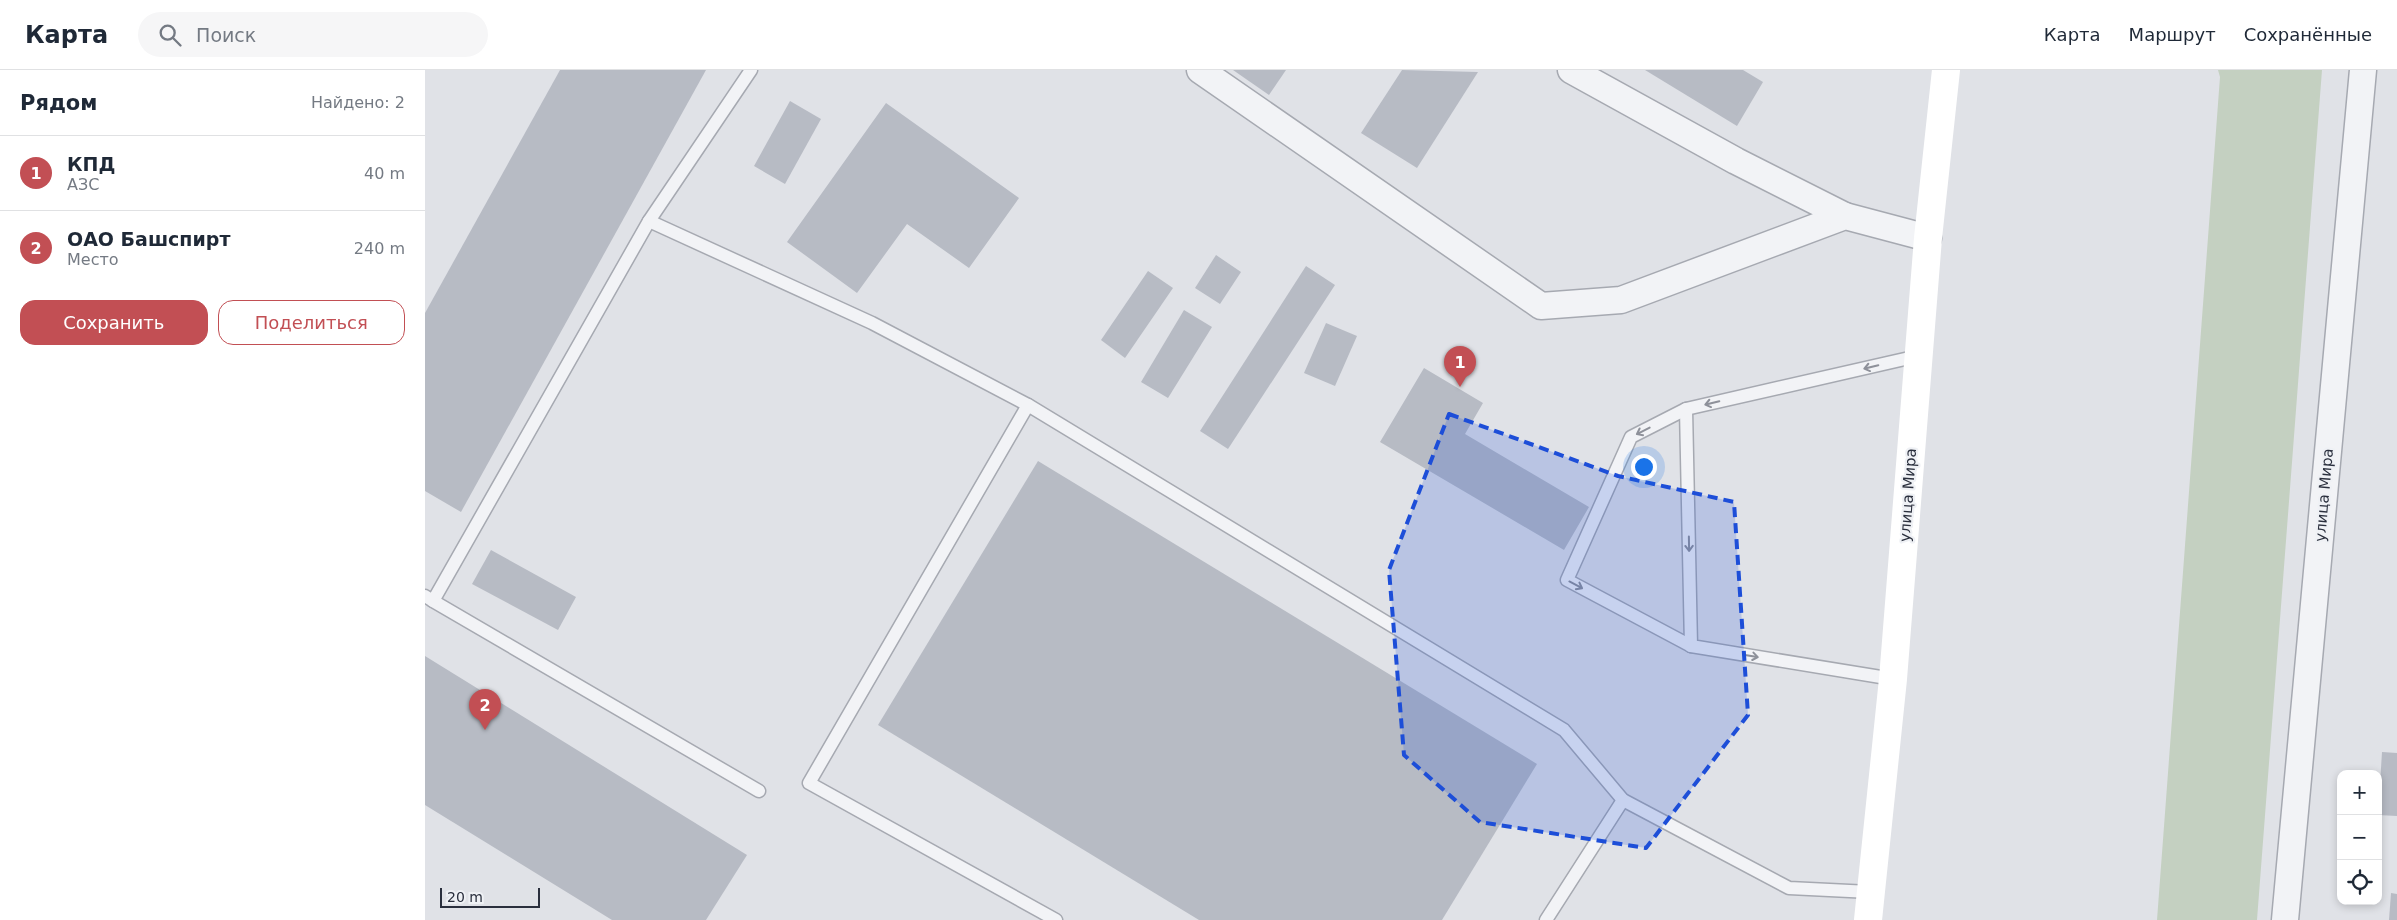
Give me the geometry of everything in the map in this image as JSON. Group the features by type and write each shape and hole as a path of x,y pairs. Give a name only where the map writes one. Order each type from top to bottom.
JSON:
{"main road":[{"name":"улица Мира","path":"1868,920 1893,679 1928,238 1946,70"}],"street":[{"path":"1200,70 1541,306 1621,300 1845,216"},
{"path":"1571,70 1736,161 1845,216 1928,238"},
{"name":"улица Мира","path":"2285,920 2363,70"}],"lane":[{"path":"751,70 649,221 429,599 759,791"},
{"path":"649,221 872,323 1028,405 1564,730 1623,800 1789,888 1870,892"},
{"path":"1893,679 1691,646 1567,580 1631,437 1686,409 1918,356"},
{"path":"1028,405 809,783 1056,920"},
{"path":"1686,409 1691,646"},
{"path":"1546,920 1623,800"}],"highlighted area":[{"path":"1449,414 1618,476 1734,502 1748,715 1646,848 1480,822 1404,755 1389,570"}],"green space":[{"path":"2218,70 2322,70 2257,920 2157,920 2220,77"}],"building":[{"path":"560,70 706,70 461,512 425,491 425,313"},
{"path":"1233,70 1286,70 1269,95"},
{"path":"1402,70 1478,72 1417,168 1361,133"},
{"path":"1645,70 1743,70 1763,82 1737,126"},
{"path":"790,101 821,119 785,184 754,166"},
{"path":"886,103 1019,198 969,268 907,224 857,293 787,242"},
{"path":"1216,255 1241,272 1220,304 1195,288"},
{"path":"1306,266 1335,285 1228,449 1200,431"},
{"path":"1148,271 1173,288 1125,358 1101,340"},
{"path":"1184,310 1212,327 1168,398 1141,382"},
{"path":"1326,323 1357,336 1335,386 1304,373"},
{"path":"1424,368 1483,403 1465,434 1589,507 1564,550 1380,442"},
{"path":"1038,461 1537,764 1442,920 1199,920 878,725"},
{"path":"491,550 576,597 558,630 472,584"},
{"path":"425,656 747,855 706,920 612,920 425,805"},
{"path":"2382,752 2397,753 2397,816 2382,815"},
{"path":"2391,893 2397,894 2397,920 2389,920"}],"place":[{"name":"КПД","path":"1460,387"},
{"name":"ОАО Башспирт","path":"485,730"}]}
